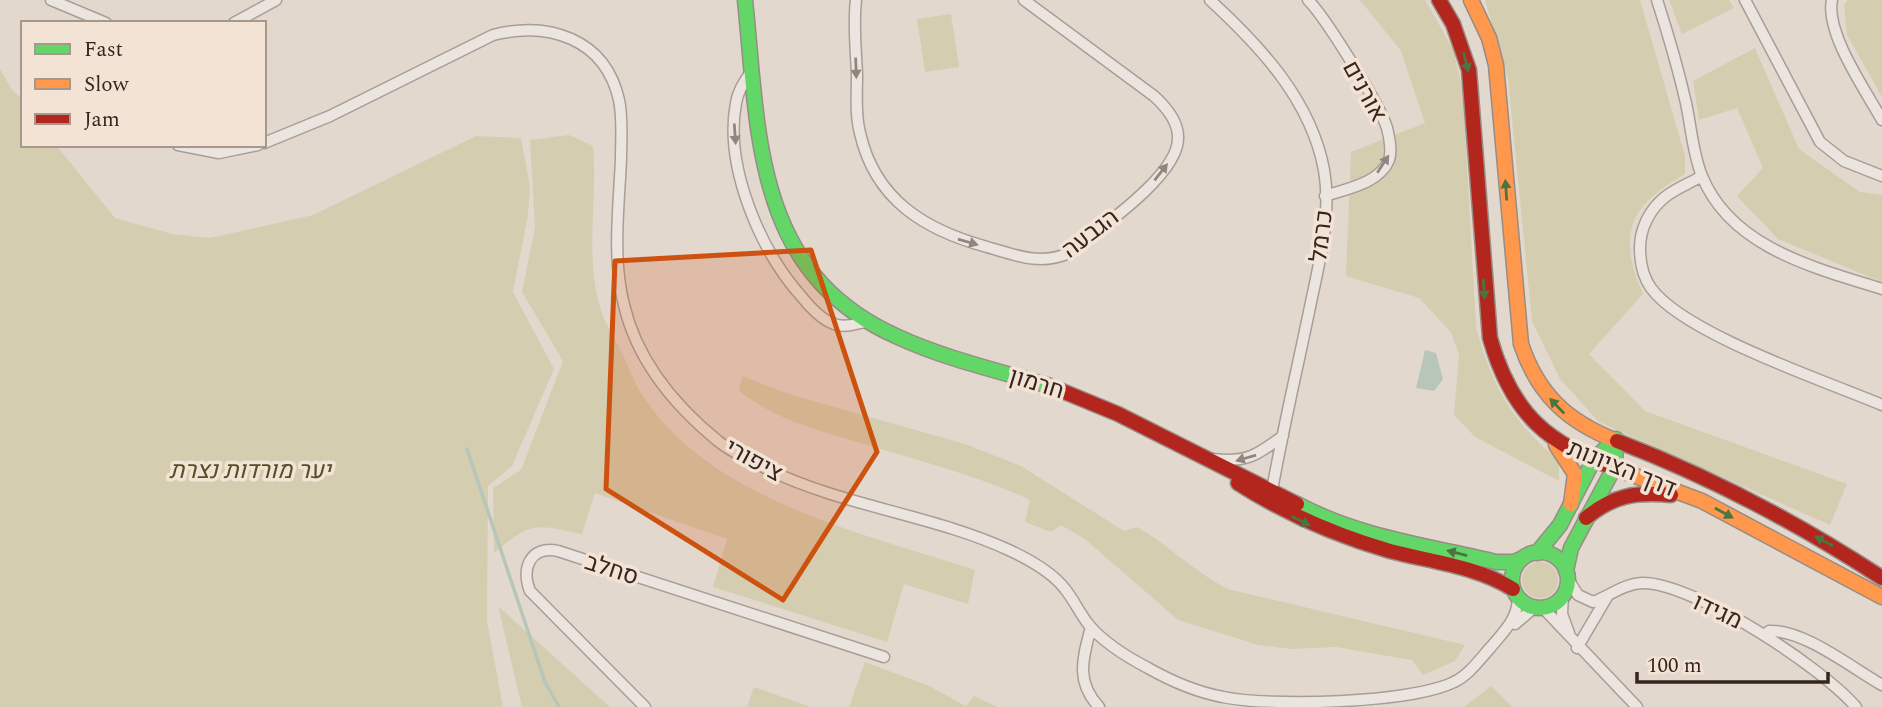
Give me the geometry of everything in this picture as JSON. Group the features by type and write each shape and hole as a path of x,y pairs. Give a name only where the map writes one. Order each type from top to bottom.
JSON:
{"main road":[{"name":"חרמון","path":"745,0 766,178 780,227 816,279 839,303 865,322 897,339 1059,388 1138,422 1339,537 1491,575 1516,593"},
{"name":"דרך הציונות","path":"1439,0 1458,35 1469,70 1486,305 1497,363 1521,408 1550,439 1691,496 1882,597"},
{"name":"דרך הציונות","path":"1471,0 1489,38 1496,65 1513,302 1524,354 1538,382 1557,407 1585,425 1717,482 1847,554 1882,578"},
{"path":"1550,439 1567,458 1575,474 1571,504"},
{"path":"1616,439 1615,467 1571,548 1563,594 1558,601 1539,607 1516,593 1513,572 1551,539 1594,459 1616,439"},
{"path":"1587,518 1612,497 1626,493 1691,496"},
{"name":"חרמון","path":"1271,498 1343,524 1496,562 1514,562 1530,555"},
{"path":"1530,555 1555,557 1567,575"}],"street":[{"path":"51,0 101,21"},
{"path":"238,21 276,0"},
{"name":"הגבעה","path":"856,0 859,130 867,159 879,180 896,200 926,226 944,235 1034,260 1055,259 1069,253 1157,179 1177,148 1179,135 1166,107 1154,96 1024,0"},
{"name":"כרמל","path":"1210,0 1273,64 1296,98 1314,135 1324,171 1323,240 1271,498"},
{"name":"אורנים","path":"1308,0 1374,102 1387,127 1390,150 1389,159 1376,175 1363,183 1325,196"},
{"path":"1657,0 1678,65 1702,176 1720,206 1740,227 1777,252 1882,289"},
{"path":"1745,0 1820,142 1844,161 1882,176"},
{"path":"1832,0 1829,12 1847,57 1882,120"},
{"name":"ציפורי","path":"266,142 330,116 493,36 515,30 539,29 565,34 594,57 607,72 619,100 622,133 618,263 623,303 637,342 669,394 721,444 791,481 831,496 1010,550 1062,585 1091,626 1112,646 1192,689 1247,701 1389,698 1434,690 1458,681 1513,622 1516,593"},
{"name":"חרמון","path":"752,70 740,89 736,103 735,136 740,173 757,226 772,257 809,305 832,324 846,326 865,322"},
{"path":"188,147 219,153 248,147"},
{"path":"1702,176 1665,197 1648,215 1640,237 1640,261 1650,287 1665,302 1713,334 1882,405"},
{"path":"1203,457 1237,461 1259,454 1283,436"},
{"name":"סחלב","path":"645,707 530,591 525,579 525,567 537,553 548,549 558,551 884,657"},
{"path":"1567,575 1578,595 1593,602 1607,597"},
{"name":"מגידו","path":"1607,597 1627,585 1644,583 1705,604 1765,635 1814,668 1856,707"},
{"path":"1563,594 1562,614 1577,648"},
{"path":"1577,648 1607,597"},
{"path":"1539,607 1636,707"},
{"name":"ציפורי","path":"1495,642 1539,607"},
{"path":"1091,626 1081,671 1086,690 1099,707"},
{"path":"1765,635 1769,631 1780,630 1799,636 1882,685"}],"highlighted area":[{"path":"811,250 877,452 783,600 606,489 615,261"}],"green space":[{"path":"1360,0 1425,0 1453,49 1463,92 1476,327 1489,368 1506,402 1528,432 1559,461 1559,481 1475,437 1454,415 1459,355 1451,332 1419,298 1346,276 1351,152 1425,123 1401,51"},
{"path":"1485,0 1640,0 1685,156 1685,174 1651,198 1640,210 1630,238 1635,273 1643,294 1589,354 1645,411 1847,484 1830,525 1599,422 1560,379 1532,321 1508,79"},
{"path":"1669,0 1729,0 1734,8 1682,34"},
{"path":"1848,0 1882,0 1882,97 1847,35 1844,5"},
{"path":"951,14 959,67 925,72 917,19"},
{"path":"1755,48 1799,149 1860,192 1882,195 1882,282 1778,239 1737,196 1763,168 1737,108 1699,120 1693,81"},
{"name":"יער מורדות נצרת","path":"0,69 12,90 21,98 21,147 58,147 115,218 172,234 210,238 313,215 476,136 521,138 530,187 528,215 513,292 554,369 512,466 488,486 487,621 503,707 0,707"},
{"path":"569,135 593,146 593,270 603,315 640,391 672,432 708,462 749,487 793,508 839,526 975,570 968,604 904,584 887,642 713,587 727,539 595,493 582,534 553,528 534,528 517,535 494,553 493,488 521,470 563,361 522,292 535,227 530,140"},
{"path":"742,376 789,394 965,444 1021,466 1124,531 1137,527 1228,589 1465,645 1455,661 1423,675 1412,660 1336,647 1291,649 1258,645 1178,620 1085,539 1061,525 1051,532 1025,522 1030,500 966,475 826,433 780,416 739,391"},
{"path":"1540,562 1553,567 1558,580 1553,593 1540,598 1527,593 1522,580 1527,567"},
{"path":"498,606 610,707 522,707"},
{"path":"865,662 929,686 966,706 974,696 998,707 849,707"},
{"path":"1491,686 1513,707 1464,707"},
{"path":"754,687 811,707 747,707"}],"shaded area":[{"path":"1425,350 1436,353 1443,379 1434,391 1416,388"}],"waterway":[{"path":"467,449 545,682 559,707"}],"traffic: fast":[{"path":"745,0 754,100 761,149 772,195 790,238 815,276 850,310 898,337 954,358 1050,386"},
{"path":"1537,553 1560,525 1594,459 1616,439"},
{"path":"1566,571 1571,548 1615,466 1616,439"},
{"path":"1297,504 1344,525 1394,539 1496,562 1514,562 1523,558"},
{"path":"1540,552 1555,557 1563,565 1568,580 1563,595 1555,603 1540,608 1525,603 1517,595 1512,580 1517,565 1525,557 1540,552"}],"traffic: slow":[{"path":"1471,0 1489,38 1496,65 1521,344 1536,378 1557,404 1584,425 1617,441"},
{"path":"1556,445 1575,474 1571,504"},
{"path":"1622,471 1702,501 1882,597"}],"traffic: jam":[{"path":"1439,0 1453,24 1469,70 1490,338 1499,365 1510,388 1536,424 1573,450 1622,471"},
{"path":"1050,386 1118,414 1297,504"},
{"path":"1617,441 1753,502 1882,578"},
{"path":"1238,483 1330,531 1390,551 1469,570 1513,589"},
{"path":"1586,518 1606,504 1626,497 1671,495"}]}
